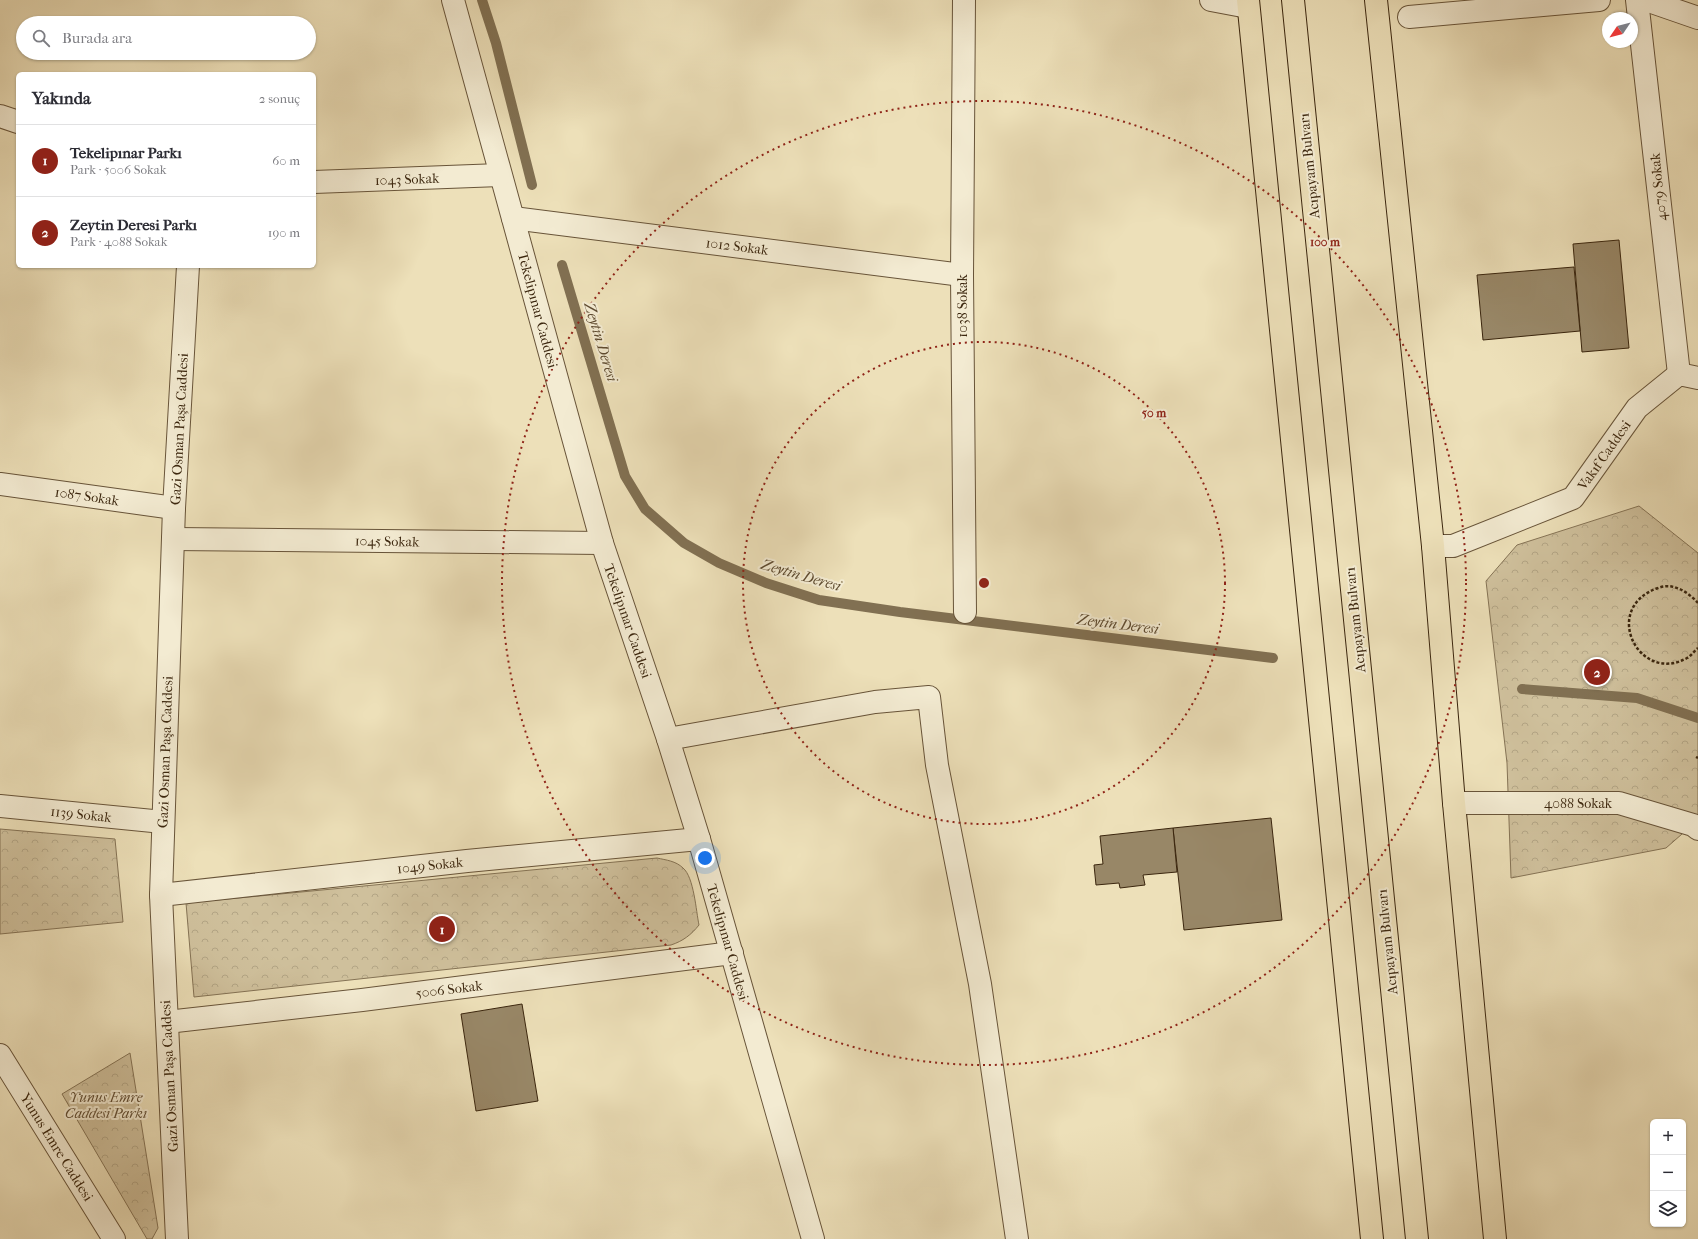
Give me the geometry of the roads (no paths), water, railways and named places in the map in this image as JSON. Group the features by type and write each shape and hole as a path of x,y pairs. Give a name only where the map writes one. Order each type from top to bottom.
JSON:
{"main road":[{"name":"Acıpayam Bulvarı","path":"1293,0 1417,1239"},
{"path":"1376,0 1433,546 1454,804 1495,1239"},
{"path":"1248,3 1372,1239"}],"street":[{"name":"Tekelipınar Caddesi","path":"453,0 602,544 700,838 813,1239"},
{"name":"1038 Sokak","path":"964,0 962,275 965,612"},
{"path":"1211,0 1248,3"},
{"path":"1409,17 1599,0"},
{"name":"4079 Sokak","path":"1637,0 1689,376"},
{"path":"1646,0 1698,18"},
{"path":"0,116 16,121"},
{"name":"1043 Sokak","path":"316,182 500,175"},
{"name":"1012 Sokak","path":"513,218 962,275"},
{"name":"Gazi Osman Paşa Caddesi","path":"177,1239 161,895 174,508 188,268"},
{"name":"Vakıf Caddesi","path":"1433,546 1453,546 1573,498 1636,408 1689,376"},
{"name":"1087 Sokak","path":"0,484 174,508"},
{"name":"1045 Sokak","path":"173,539 602,544"},
{"path":"668,739 875,702 930,697 937,765 980,984 1017,1239"},
{"name":"4088 Sokak","path":"1454,804 1619,803 1693,825 1698,829"},
{"name":"1139 Sokak","path":"0,806 163,822"},
{"name":"1049 Sokak","path":"161,895 468,860 700,838"},
{"name":"5006 Sokak","path":"167,1022 362,1000 732,953"},
{"name":"Yunus Emre Caddesi","path":"0,1055 114,1239"}],"waterway":[{"name":"Zeytin Deresi","path":"482,0 496,43 532,185"},
{"name":"Zeytin Deresi","path":"562,265 625,476 645,509 684,543 719,563 766,583 819,600 900,612 1273,658"},
{"name":"Zeytin Deresi","path":"1522,689 1637,698 1698,718"}],"place":[{"name":"Zeytin Deresi Parkı","path":"1597,672"},
{"name":"Tekelipınar Parkı","path":"442,929"}],"park label":[{"name":"Yunus Emre Caddesi Parkı","path":"106,1106"}]}
